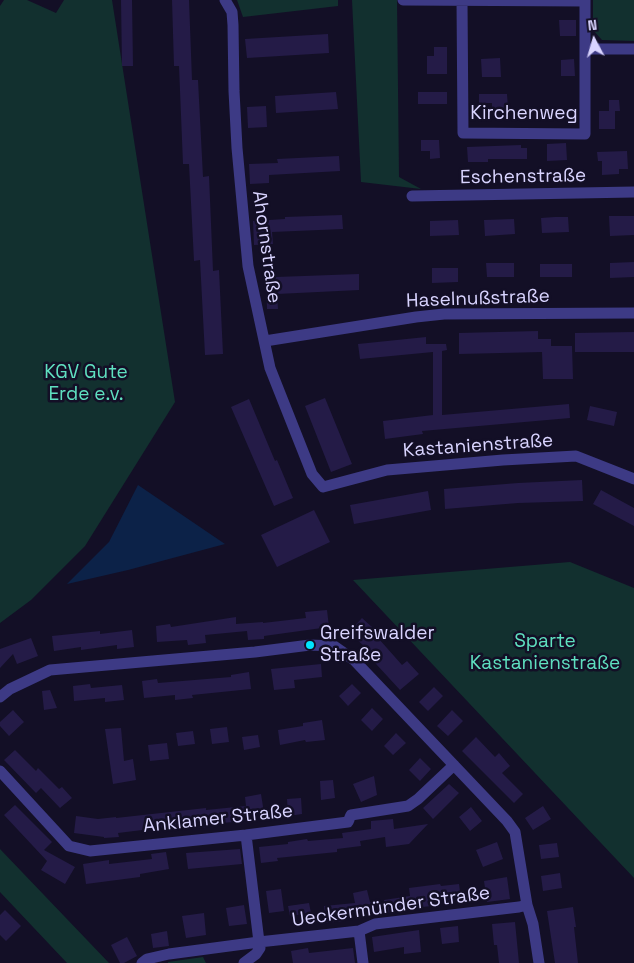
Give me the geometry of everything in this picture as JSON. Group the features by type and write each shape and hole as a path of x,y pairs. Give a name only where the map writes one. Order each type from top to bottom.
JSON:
{"street":[{"name":"Ahornstraße","path":"225,0 232,12 237,148 248,266 270,368 312,474 323,487"},
{"name":"Kirchenweg","path":"403,0 585,1 585,134 463,133 462,1"},
{"path":"585,49 634,49"},
{"name":"Eschenstraße","path":"412,196 634,192"},
{"name":"Haselnußstraße","path":"265,341 444,314 634,313"},
{"name":"Kastanienstraße","path":"323,487 387,470 576,456 634,478"},
{"path":"0,698 10,689 50,670 254,652 310,645 334,646 354,660 507,821 515,832 539,963"},
{"name":"Anklamer Straße","path":"0,770 69,846 90,851 246,835 348,822 351,815 408,806 454,766"},
{"path":"244,963 256,954 260,948 246,835"},
{"name":"Ueckermünder Straße","path":"142,963 147,959 169,954 359,931 375,924 527,905"},
{"path":"359,931 363,963"}],"green space":[{"name":"KGV Gute Erde e.v.","path":"4,0 27,0 56,13 64,0 112,0 175,402 85,546 31,600 0,623 0,6"},
{"path":"237,0 338,0 338,6 243,17"},
{"path":"352,0 397,0 399,177 421,189 361,182"},
{"path":"593,0 634,0 634,41 602,40 593,30"},
{"name":"Sparte Kastanienstraße","path":"570,562 634,588 634,878 353,580"},
{"path":"0,849 109,963 67,963 0,892"},
{"path":"203,957 206,963 168,963 168,962"}],"water":[{"path":"138,485 225,544 67,584 109,542"}],"building":[{"path":"121,0 132,0 133,66 122,66"},
{"path":"172,0 189,0 192,80 198,80 203,177 209,176 213,271 219,270 223,354 205,355 200,260 194,261 189,164 183,164 179,66 174,66"},
{"path":"559,20 576,20 576,36 560,36"},
{"path":"328,34 329,53 247,58 245,39"},
{"path":"434,47 447,47 447,74 427,74 427,56 434,56"},
{"path":"500,58 501,77 482,77 481,59"},
{"path":"574,59 575,76 561,76 561,60"},
{"path":"336,92 338,109 276,113 275,96"},
{"path":"418,92 447,92 447,104 418,104"},
{"path":"479,94 507,94 508,108 492,108 492,103 479,103"},
{"path":"609,100 619,100 620,111 609,111"},
{"path":"266,106 267,127 248,128 247,107"},
{"path":"599,111 615,111 615,129 599,129"},
{"path":"421,140 439,140 440,158 430,159 430,151 421,151"},
{"path":"566,143 567,160 547,161 547,144"},
{"path":"521,145 521,148 527,148 527,159 488,159 488,162 468,162 467,147"},
{"path":"627,151 628,169 619,169 619,174 602,175 602,161 598,161 597,152"},
{"path":"339,156 340,171 269,175 269,183 250,184 249,164 278,163 277,159"},
{"path":"342,215 343,229 272,232 273,244 254,245 253,221 285,219 285,217"},
{"path":"609,216 634,216 634,235 610,236"},
{"path":"568,217 569,232 542,233 541,218"},
{"path":"514,219 515,234 485,236 484,220"},
{"path":"458,220 459,235 430,236 430,221"},
{"path":"634,262 634,277 610,278 610,263"},
{"path":"486,263 514,263 514,277 487,277"},
{"path":"540,264 572,264 572,277 540,277"},
{"path":"432,268 458,268 458,282 432,283"},
{"path":"359,274 359,290 277,294 278,309 267,309 266,276"},
{"path":"538,331 538,339 551,339 551,346 572,346 573,379 543,379 542,352 459,354 459,333"},
{"path":"634,332 634,352 575,352 575,333"},
{"path":"426,337 426,344 446,344 447,350 442,351 442,415 569,404 570,418 422,431 423,434 385,439 383,421 433,415 433,352 360,359 358,344"},
{"path":"325,398 352,464 331,472 305,406"},
{"path":"249,399 293,498 274,506 231,407"},
{"path":"590,406 617,412 614,426 587,420"},
{"path":"582,480 583,501 518,503 445,509 444,489"},
{"path":"601,490 634,508 634,526 593,504"},
{"path":"428,491 431,510 354,524 350,505"},
{"path":"314,510 330,542 277,567 261,535"},
{"path":"327,610 329,627 264,636 264,639 248,640 247,631 205,635 206,643 188,645 187,640 157,642 156,626 170,624 171,627 236,617 236,624 263,623 306,618 305,612"},
{"path":"362,618 373,628 371,630 402,665 407,661 419,674 400,690 365,652 368,650 349,632"},
{"path":"132,630 134,647 117,649 117,645 81,650 81,647 54,651 52,636 100,631 100,634"},
{"path":"31,638 38,656 17,664 13,654 0,668 0,649"},
{"path":"321,664 322,677 294,680 295,688 274,690 271,669"},
{"path":"249,672 251,689 192,695 193,698 175,700 175,695 144,698 142,681 157,679 158,683 231,677 231,675"},
{"path":"90,684 91,688 122,685 124,700 105,702 105,698 74,701 73,686"},
{"path":"352,684 361,693 348,706 339,696"},
{"path":"434,687 443,696 428,711 419,702"},
{"path":"50,690 57,708 44,710 42,691"},
{"path":"372,708 383,719 372,731 361,720"},
{"path":"13,710 24,722 9,736 0,726 0,722"},
{"path":"452,710 463,721 448,736 437,726"},
{"path":"322,720 325,740 306,742 305,740 280,745 278,730 303,726 303,723"},
{"path":"227,727 229,742 212,744 210,729"},
{"path":"121,728 124,761 133,759 136,780 113,784 105,729"},
{"path":"193,731 195,744 178,746 176,733"},
{"path":"396,733 406,743 393,755 384,746"},
{"path":"258,735 260,747 244,750 242,737"},
{"path":"476,737 495,757 499,753 510,766 502,773 523,794 514,803 462,751"},
{"path":"167,743 169,759 150,761 148,745"},
{"path":"15,750 36,771 38,768 59,789 62,787 72,798 60,808 41,788 36,793 4,760"},
{"path":"420,758 431,769 420,781 409,770"},
{"path":"374,776 377,795 361,802 353,784"},
{"path":"333,780 335,798 321,800 320,781"},
{"path":"449,784 459,793 433,819 423,808"},
{"path":"261,794 264,813 234,817 234,822 208,824 208,827 191,829 191,824 118,833 119,837 104,838 74,833 76,816 98,819 116,818 206,808 206,810 246,806 245,797"},
{"path":"301,798 302,814 288,816 287,799"},
{"path":"15,805 52,842 44,850 75,867 65,884 41,870 47,861 4,815"},
{"path":"543,806 551,819 533,830 525,818"},
{"path":"471,807 482,821 470,831 459,817"},
{"path":"393,819 394,829 428,824 409,844 386,847 385,837 360,841 361,846 337,849 337,852 277,858 278,861 261,863 259,847 288,844 288,842 307,839 308,841 343,838 342,833 371,829 371,821"},
{"path":"497,842 503,859 483,867 476,850"},
{"path":"557,843 559,857 541,859 539,845"},
{"path":"240,849 242,864 188,869 186,853"},
{"path":"166,852 169,869 140,874 140,877 86,884 83,864 109,860 109,864 152,859 151,854"},
{"path":"560,873 562,888 543,891 541,876"},
{"path":"507,877 510,899 487,902 484,881"},
{"path":"440,884 441,886 459,884 461,899 432,902 432,906 402,909 403,911 386,913 384,900 410,896 409,888"},
{"path":"281,889 284,911 269,913 266,891"},
{"path":"367,890 370,902 375,902 376,907 343,915 344,921 326,923 324,906 355,903 353,893"},
{"path":"309,903 311,913 290,916 288,906"},
{"path":"244,905 247,924 229,926 226,908"},
{"path":"573,907 578,963 555,963 547,911"},
{"path":"5,910 21,926 6,941 0,935 0,915"},
{"path":"204,913 206,935 186,938 182,916"},
{"path":"515,922 519,963 499,963 497,945 494,945 492,924"},
{"path":"458,926 459,942 442,944 440,928"},
{"path":"419,930 421,952 404,954 404,947 374,952 372,937"},
{"path":"167,931 169,946 153,948 151,934"},
{"path":"127,937 137,956 124,963 120,963 111,945"},
{"path":"308,948 309,953 353,948 355,963 293,963 291,951"}],"place":[{"name":"Greifswalder Straße","path":"310,645"}]}
